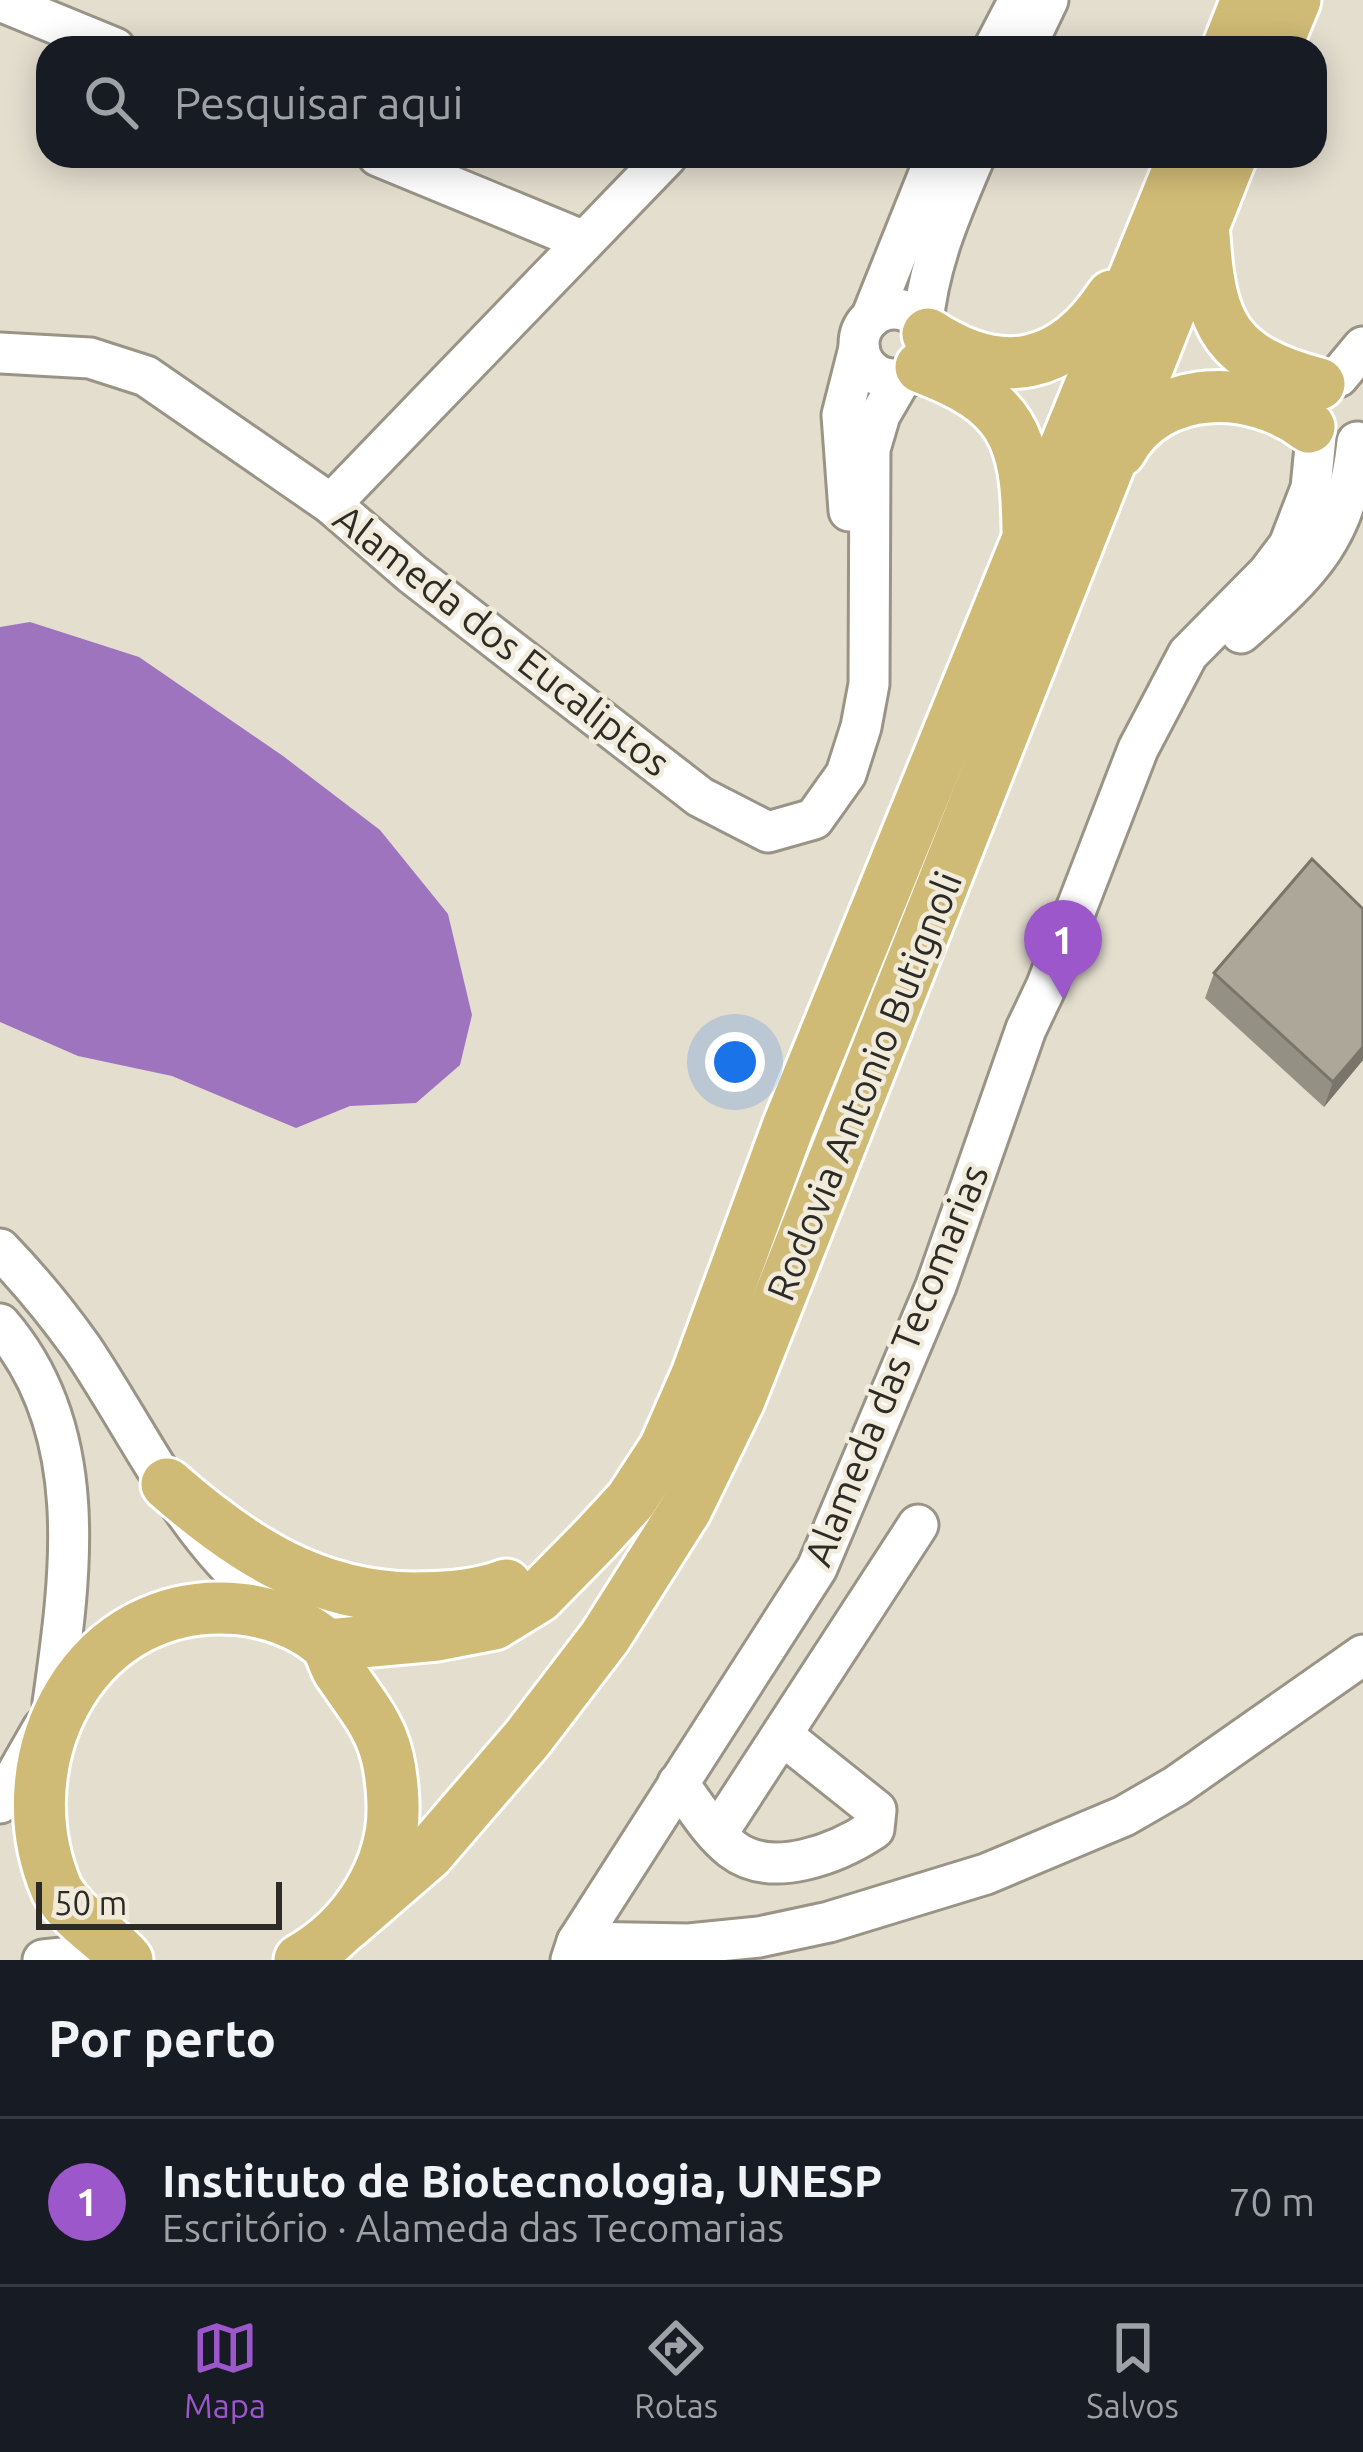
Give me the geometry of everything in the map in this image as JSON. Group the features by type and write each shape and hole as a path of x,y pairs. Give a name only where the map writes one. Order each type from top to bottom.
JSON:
{"main road":[{"path":"1233,36 1247,0"},
{"path":"1280,36 1295,0"},
{"name":"Rodovia Antonio Butignoli","path":"315,1637 417,1638 494,1624 538,1597 596,1538 631,1500 665,1448 797,1106 1179,168"},
{"name":"Rodovia Antonio Butignoli","path":"319,1949 428,1854 527,1739 605,1637 686,1509 739,1400 1226,168"},
{"path":"1204,222 1207,282 1215,315 1224,328 1258,362 1329,402"},
{"path":"918,351 999,362 1049,356 1072,345 1142,258"},
{"path":"918,351 989,402 1011,429 1027,487 1028,543"},
{"path":"1101,489 1124,443 1142,425 1188,400 1239,396 1288,411 1329,402"},
{"path":"167,1484 218,1529 276,1565 328,1587 383,1598 440,1598 496,1588 549,1568 596,1538"},
{"path":"123,1956 84,1924 56,1889 38,1848 30,1804 34,1759 50,1713 81,1664 118,1634 163,1613 210,1606 258,1611 315,1637 363,1700 382,1736 392,1775 394,1816 386,1856 370,1893 319,1949"}],"street":[{"path":"0,1 86,36"},
{"path":"1002,36 1024,2"},
{"path":"1024,2 1025,36"},
{"path":"407,168 584,241"},
{"path":"331,504 655,168"},
{"name":"Alameda dos Eucaliptos","path":"870,617 842,460 842,415 865,333 931,168"},
{"name":"Alameda dos Eucaliptos","path":"0,353 90,358 146,376 331,504 412,574 700,796 768,832 814,819 846,774 868,685 870,449 880,415 918,351 925,298 945,223 970,168"},
{"path":"892,309 914,315 918,351 878,376 862,360 865,333 892,309"},
{"path":"1360,439 1335,446 1329,402 1363,346"},
{"name":"Alameda das Tecomarias","path":"574,1951 817,1568 928,1305 1026,1029 1138,749 1188,654 1268,573 1289,545 1311,488 1329,402"},
{"name":"Alameda das Tecomarias","path":"1138,749 1187,688 1281,598 1330,542 1353,484 1360,439"},
{"path":"0,1249 35,1286 81,1348 167,1484 225,1564 252,1592 315,1637"},
{"path":"0,1324 40,1385 58,1442 68,1493 71,1551 50,1713 0,1803"},
{"path":"717,1834 918,1525"},
{"path":"574,1951 759,1937 830,1922 986,1874 1124,1816 1176,1786 1363,1655"},
{"path":"678,1783 717,1834 743,1856 782,1863 830,1852 874,1828 876,1810 782,1735"},
{"path":"43,1960 123,1956"}],"shaded area":[{"path":"30,622 139,657 380,830 448,914 472,1015 460,1065 416,1103 350,1106 296,1128 172,1076 78,1056 0,1022 0,627"}],"building":[{"path":"1312,859 1363,909 1363,1047 1333,1082 1214,973"}],"place":[{"name":"Instituto de Biotecnologia, UNESP","path":"1063,999"}]}
